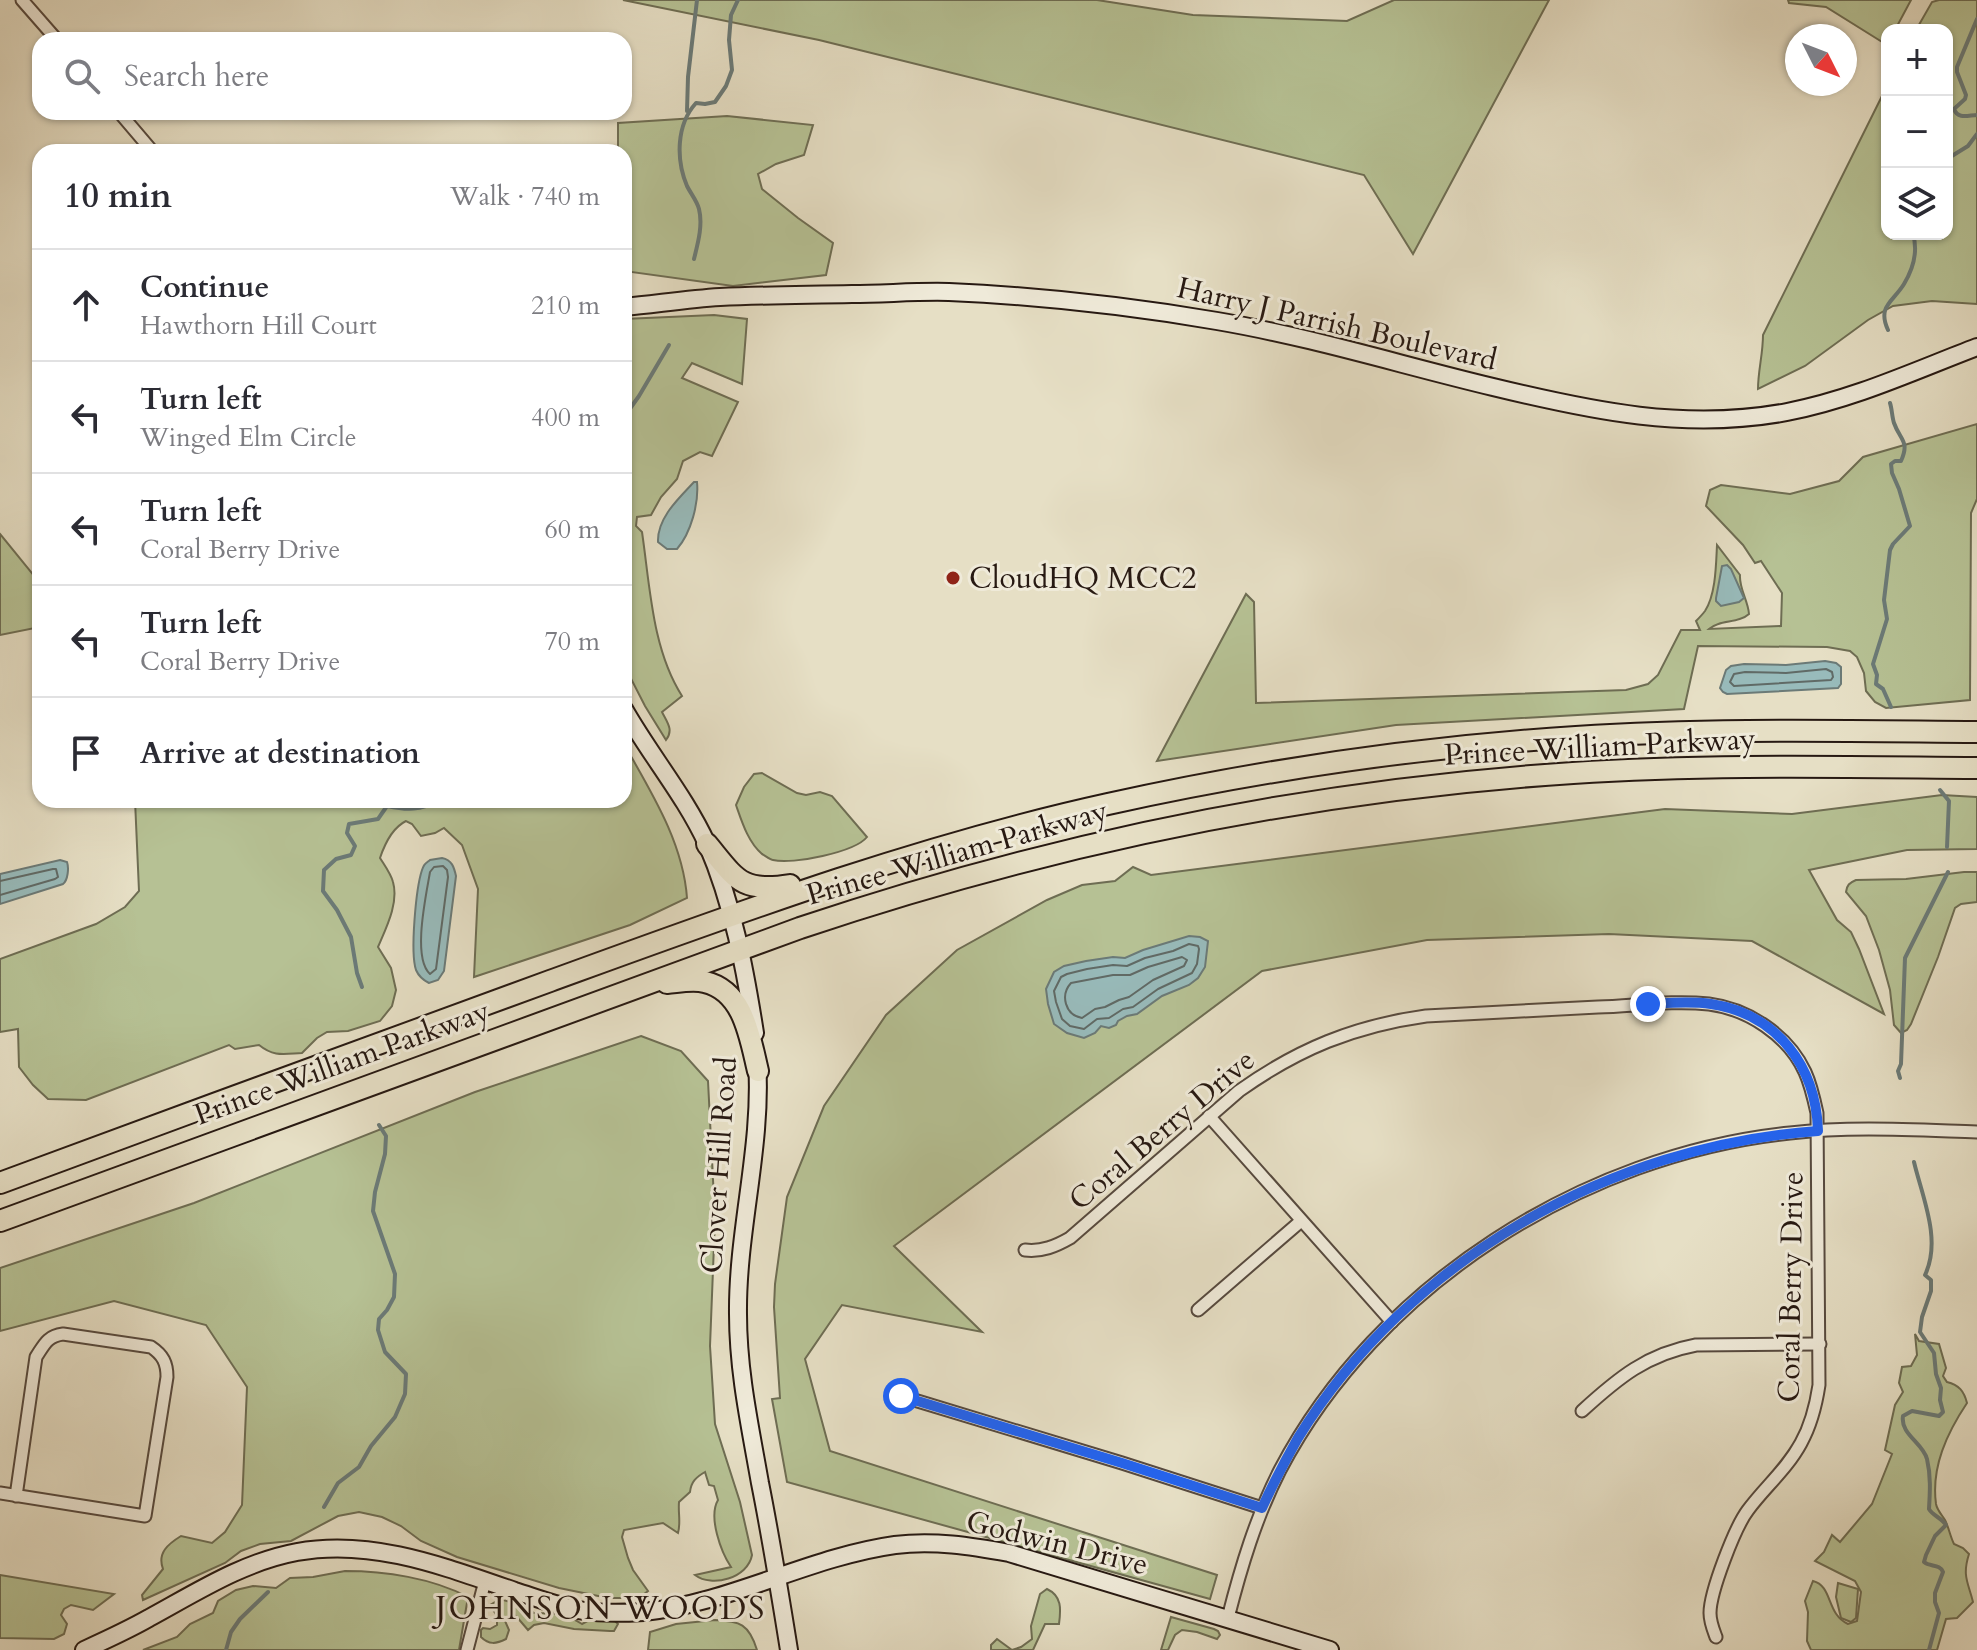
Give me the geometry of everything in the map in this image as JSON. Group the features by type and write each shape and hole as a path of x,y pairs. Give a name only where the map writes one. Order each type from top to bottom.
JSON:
{"highway":[{"name":"Prince William Parkway","path":"0,1183 842,877 1006,829 1112,803 1303,767 1428,750 1577,737 1708,731 1977,732"},
{"name":"Prince William Parkway","path":"0,1221 740,949 880,901 1047,855 1150,832 1321,801 1509,778 1740,766 1977,768"},
{"path":"707,844 737,878 751,887 777,887 842,877"},
{"path":"643,984 700,981 725,992 738,1007 749,1031 758,1071"}],"street":[{"path":"22,0 50,32"},
{"path":"126,120 146,144"},
{"name":"Harry J Parrish Boulevard","path":"632,306 719,297 946,292 1079,301 1217,321 1315,341 1553,402 1644,418 1692,420 1742,418 1823,404 1866,391 1977,347"},
{"name":"Clover Hill Road","path":"632,721 707,844 740,949 755,1036 757,1112 740,1270 738,1348 750,1434 789,1650"},
{"name":"Coral Berry Drive","path":"1025,1250 1045,1249 1070,1238 1239,1091 1287,1059 1364,1028 1426,1016 1674,1003 1721,1006 1743,1013 1772,1031 1791,1050 1805,1072 1813,1093 1818,1131 1819,1385 1810,1425 1801,1443 1786,1467 1757,1498 1735,1531 1711,1601 1710,1619 1716,1637"},
{"path":"1209,1116 1392,1322"},
{"path":"1228,1618 1242,1564 1262,1508 1299,1437 1356,1360 1392,1322 1481,1250 1535,1216 1596,1184 1714,1146 1771,1135 1818,1131 1977,1132"},
{"path":"1198,1310 1301,1221"},
{"path":"0,1493 16,1496 145,1516 167,1377 164,1358 151,1347 63,1334 46,1340 36,1357 16,1496"},
{"path":"1582,1411 1635,1367 1678,1348 1696,1345 1820,1344"},
{"path":"901,1396 1262,1508"},
{"name":"Godwin Drive","path":"84,1650 121,1634 218,1580 273,1557 300,1551 332,1548 375,1551 417,1560 562,1607 609,1613 675,1607 830,1560 896,1545 922,1543 972,1546 1009,1553 1330,1650"},
{"path":"467,1650 485,1581"}],"green space":[{"path":"623,0 1097,0 1193,15 1347,21 1394,0 1549,0 1413,254 1364,175 819,40"},
{"path":"1788,0 1911,0 1898,24 1881,24 1881,41 1826,7 1789,3"},
{"path":"1977,0 1977,304 1932,301 1893,306 1868,320 1805,366 1758,389 1763,335 1881,98 1881,240 1953,240 1953,24 1919,24 1932,2"},
{"path":"727,116 813,125 804,155 758,174 762,189 833,243 826,275 733,286 632,272 632,144 618,144 618,123"},
{"path":"714,315 747,319 742,384 692,363 682,378 738,402 712,456 700,452 683,461 677,479 661,497 651,515 637,517 636,526 642,532 658,638 682,696 662,712 670,729 666,740 632,681 632,319"},
{"path":"1977,424 1977,499 1971,513 1970,700 1886,708 1875,702 1866,691 1864,673 1857,657 1850,651 1827,647 1698,646 1684,709 1396,725 1157,761 1246,594 1254,602 1256,703 1626,690 1648,684 1658,675 1681,630 1700,630 1696,621 1705,611 1711,596 1717,545 1740,575 1749,614 1709,629 1781,626 1782,593 1761,561 1755,563 1743,545 1706,506 1710,490 1721,485 1790,494 1839,481 1863,457"},
{"path":"0,534 32,573 32,629 0,635"},
{"path":"632,758 672,837 687,898 630,925 474,977 478,889 462,845 444,828 421,836 406,821 390,836 380,858 392,879 394,898 391,915 378,947 391,968 396,990 392,1006 380,1021 348,1031 327,1032 302,1053 279,1054 259,1045 235,1049 229,1045 86,1100 48,1099 19,1067 18,1029 0,1032 0,959 96,924 125,907 139,891 135,808 632,808"},
{"path":"762,773 797,793 820,792 832,796 867,837 850,848 794,861 772,860 762,854 749,838 736,805 754,774"},
{"path":"1942,795 1977,797 1977,849 1907,850 1809,870 1837,920 1851,932 1884,1014 1752,941 1609,934 1427,940 1262,971 894,1246 982,1332 842,1305 805,1359 830,1451 1217,1575 1210,1599 787,1482 772,1399 780,1398 774,1307 787,1197 824,1106 886,1015 957,950 1047,900 1082,885 1115,881 1133,867 1151,875 1665,809 1792,814"},
{"path":"1977,872 1977,902 1955,908 1911,1024 1901,1033 1894,1025 1890,990 1879,950 1866,916 1846,892 1847,888 1856,880 1906,879"},
{"path":"641,1036 681,1051 708,1081 715,1219 710,1346 715,1424 740,1502 752,1555 744,1570 728,1578 711,1581 695,1575 731,1567 723,1553 715,1525 718,1500 705,1472 694,1480 690,1492 679,1502 678,1533 663,1523 624,1530 622,1537 628,1558 648,1591 639,1598 608,1598 559,1588 457,1557 421,1541 382,1517 359,1512 338,1516 291,1541 260,1544 241,1551 225,1563 143,1600 142,1595 163,1569 161,1558 168,1546 181,1536 212,1543 225,1532 242,1505 247,1387 206,1325 114,1301 0,1331 0,1268 194,1203 475,1092"},
{"path":"1915,1334 1919,1341 1939,1344 1946,1368 1943,1376 1960,1389 1967,1403 1942,1451 1935,1490 1937,1506 1954,1544 1969,1554 1966,1574 1973,1602 1957,1618 1946,1619 1937,1650 1811,1650 1807,1641 1808,1612 1805,1601 1813,1581 1824,1588 1841,1619 1848,1624 1857,1621 1861,1592 1855,1581 1815,1561 1824,1552 1832,1535 1840,1542 1872,1504 1892,1454 1885,1450 1895,1405 1903,1392 1899,1383 1902,1367 1911,1366 1917,1355"},
{"path":"345,1571 408,1577 468,1597 459,1650 143,1650 177,1637 190,1624 213,1613 218,1601 236,1590 253,1586 276,1588 290,1578"},
{"path":"0,1575 114,1594 93,1610 71,1605 64,1609 61,1615 67,1624 64,1634 54,1639 0,1638"},
{"path":"1838,1583 1858,1589 1856,1618 1851,1622 1841,1618 1836,1597"},
{"path":"1047,1589 1052,1592 1059,1604 1059,1624 1045,1624 1033,1650 1012,1650 1032,1639 1031,1626 1040,1594"},
{"path":"500,1599 524,1606 534,1613 563,1615 582,1624 593,1618 618,1624 614,1631 574,1629 544,1623 528,1630 516,1616 511,1615 505,1621 509,1630 506,1639 490,1642 481,1637 481,1630 497,1625 497,1616 490,1605"},
{"path":"1171,1617 1214,1629 1220,1635 1217,1639 1182,1630 1175,1635 1168,1650 1161,1650"},
{"path":"731,1621 747,1629 757,1650 648,1650 650,1632 676,1624"},
{"path":"997,1639 1012,1650 991,1650 991,1645"}],"water":[{"path":"697,482 697,499 690,526 677,549 667,549 658,542 661,525 670,509"},
{"path":"1727,565 1744,598 1721,606 1716,598 1722,566"},
{"path":"1825,661 1841,667 1841,684 1838,688 1727,694 1720,688 1726,670 1731,666"},
{"path":"442,858 452,864 456,876 444,971 438,980 429,983 418,975 414,961 416,905 423,866 430,860"},
{"path":"60,860 68,865 63,884 0,904 0,874"},
{"path":"1189,936 1208,941 1205,967 1189,985 1162,996 1116,1025 1109,1028 1101,1026 1084,1038 1067,1033 1054,1024 1046,989 1054,972 1064,966 1086,961 1125,958"}],"waterway":[{"path":"687,111 697,0"},
{"path":"694,259 700,234 700,215 683,176 681,132 696,103 715,102 726,86 732,70 729,40 731,15 738,0"},
{"path":"1977,19 1957,67 1965,99 1954,109 1961,116 1977,115"},
{"path":"1953,155 1968,146 1977,134"},
{"path":"1888,330 1885,310 1910,272 1915,253 1914,240"},
{"path":"632,406 669,345"},
{"path":"1890,403 1905,449 1901,461 1891,464 1892,473 1910,526 1890,550 1884,600 1887,619 1873,664 1876,684 1883,689 1891,707"},
{"path":"1940,790 1949,801 1947,847"},
{"path":"362,987 351,937 323,891 324,870 336,859 351,855 355,846 347,833 349,824 378,819 386,808"},
{"path":"401,808 417,808"},
{"path":"1900,1078 1905,958 1948,872"},
{"path":"324,1507 338,1483 359,1467 371,1446 395,1417 405,1394 406,1374 385,1352 378,1330 379,1319 394,1297 395,1274 373,1211 385,1154 386,1136 379,1125"},
{"path":"1914,1162 1932,1247 1925,1275 1931,1280 1931,1291 1920,1332 1934,1353 1943,1412 1939,1416 1912,1411 1903,1416 1905,1428 1927,1459 1929,1509 1946,1525 1935,1536 1924,1562 1943,1572 1935,1593 1939,1613 1929,1650"},
{"path":"226,1650 231,1632 240,1619 268,1592"}],"place":[{"name":"CloudHQ MCC2","path":"953,578"}],"district":[{"name":"JOHNSON WOODS","path":"601,1609"}],"route":[{"path":"901,1396 1262,1508 1299,1437 1356,1360 1411,1304 1481,1250 1559,1202 1626,1172 1714,1146 1771,1135 1818,1131 1813,1093 1805,1072 1786,1043 1772,1031 1743,1013 1721,1006 1648,1004"}]}
